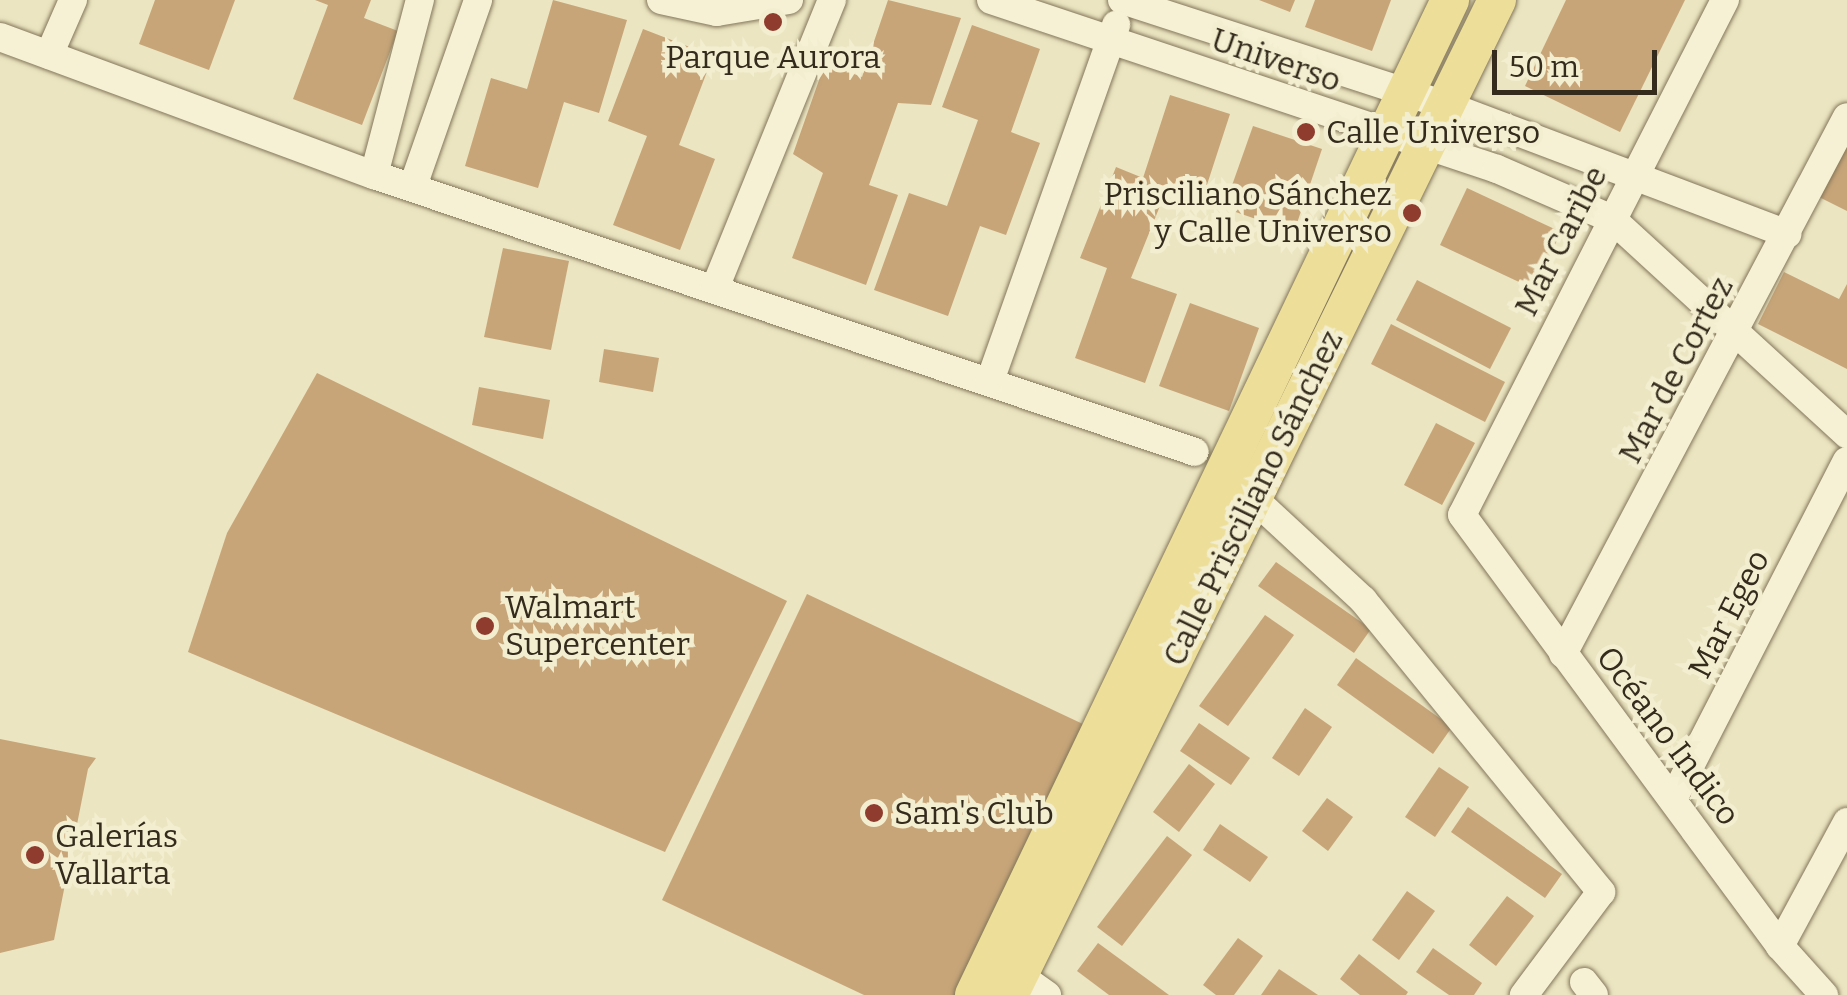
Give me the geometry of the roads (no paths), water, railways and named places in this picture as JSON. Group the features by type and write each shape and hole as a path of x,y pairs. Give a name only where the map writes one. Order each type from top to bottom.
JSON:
{"main road":[{"name":"Calle Prisciliano Sánchez","path":"1017,980 1404,94 1450,0"},
{"name":"Calle Prisciliano Sánchez","path":"974,995 1017,980 1497,0"}],"street":[{"path":"49,56 73,0"},
{"path":"374,175 420,0"},
{"path":"413,186 478,0"},
{"path":"661,0 717,12 789,0"},
{"path":"715,288 832,0"},
{"name":"Universo","path":"991,0 1548,188 1612,219 1847,434"},
{"path":"990,382 1123,0"},
{"name":"Universo","path":"1123,0 1446,105 1787,234"},
{"name":"Mar Caribe","path":"1462,515 1726,0"},
{"path":"0,37 374,175 1195,452"},
{"name":"Mar de Cortez","path":"1563,654 1738,331 1847,117"},
{"name":"Mar Egeo","path":"1673,799 1847,461"},
{"path":"1254,498 1364,600 1602,892 1524,995"},
{"name":"Océano Indico","path":"1462,515 1780,946 1824,995"},
{"path":"1780,946 1847,822"}],"place":[{"name":"Parque Aurora","path":"773,22"},
{"name":"Calle Universo","path":"1306,132"},
{"name":"Prisciliano Sánchez y Calle Universo","path":"1412,213"},
{"name":"Walmart Supercenter","path":"485,626"},
{"name":"Sam's Club","path":"874,813"},
{"name":"Galerías Vallarta","path":"35,855"}]}
